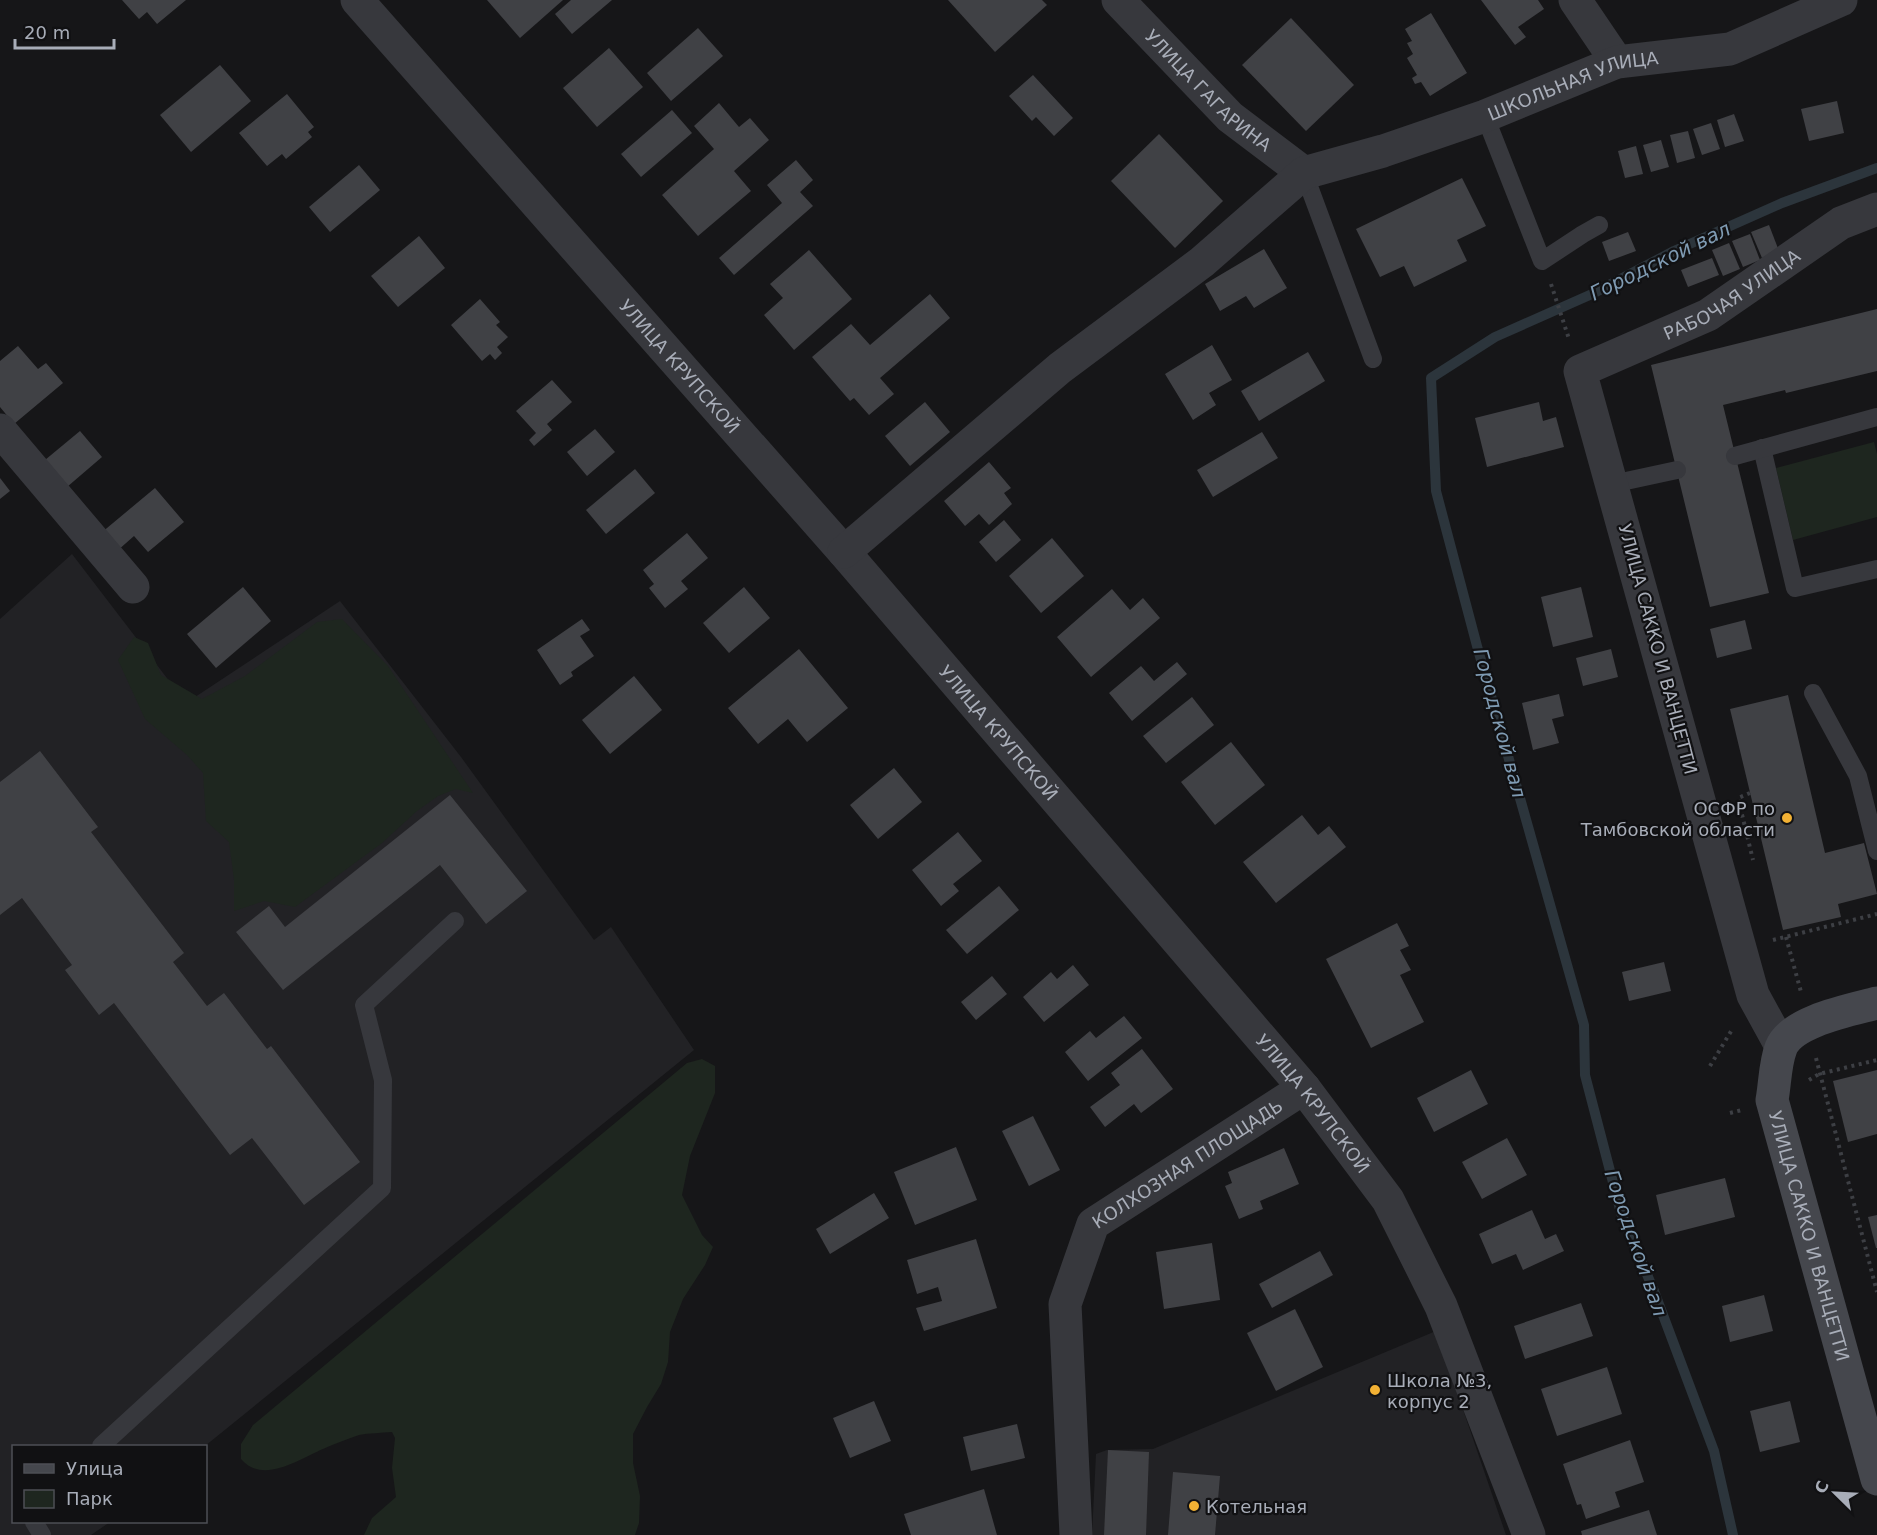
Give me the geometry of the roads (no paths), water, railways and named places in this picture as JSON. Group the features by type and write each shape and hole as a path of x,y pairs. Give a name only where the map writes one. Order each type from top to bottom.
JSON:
{"street":[{"name":"УЛИЦА КРУПСКОЙ","path":"357,0 844,552 1304,1088 1388,1200 1441,1306 1529,1535"},
{"name":"УЛИЦА ГАГАРИНА","path":"1118,0 1230,117 1304,173"},
{"path":"1575,0 1617,62"},
{"name":"ШКОЛЬНАЯ УЛИЦА","path":"1304,173 1383,151 1485,117 1617,62 1730,49 1840,0"},
{"path":"844,552 1060,368 1202,262 1304,173"},
{"name":"РАБОЧАЯ УЛИЦА","path":"1580,372 1708,315 1841,223 1877,209"},
{"name":"УЛИЦА САККО И ВАНЦЕТТИ","path":"1580,372 1753,995 1781,1047 1772,1100 1877,1479"},
{"path":"0,430 133,587"},
{"path":"1781,1047 1797,1030 1809,1022 1877,1003"},
{"name":"КОЛХОЗНАЯ ПЛОЩАДЬ","path":"1076,1535 1065,1304 1093,1224 1304,1088"}],"lane":[{"path":"1485,117 1542,261 1599,225"},
{"path":"1304,173 1373,359"},
{"path":"1735,456 1877,417"},
{"path":"1762,448 1795,588 1877,569"},
{"path":"1612,484 1677,470"},
{"path":"1814,693 1858,776 1877,851"},
{"path":"102,1445 381,1188 383,1080 364,1005 455,921"}],"waterway":[{"name":"Городской вал","path":"1733,1535 1714,1451 1654,1291 1621,1213 1585,1075 1584,1025 1477,646 1436,491 1431,378 1495,337 1592,294 1674,251 1782,203 1877,168"}],"place":[{"name":"ОСФР по Тамбовской области","path":"1787,818"},
{"name":"Школа №3, корпус 2","path":"1375,1390"},
{"name":"Котельная","path":"1194,1506"}]}
